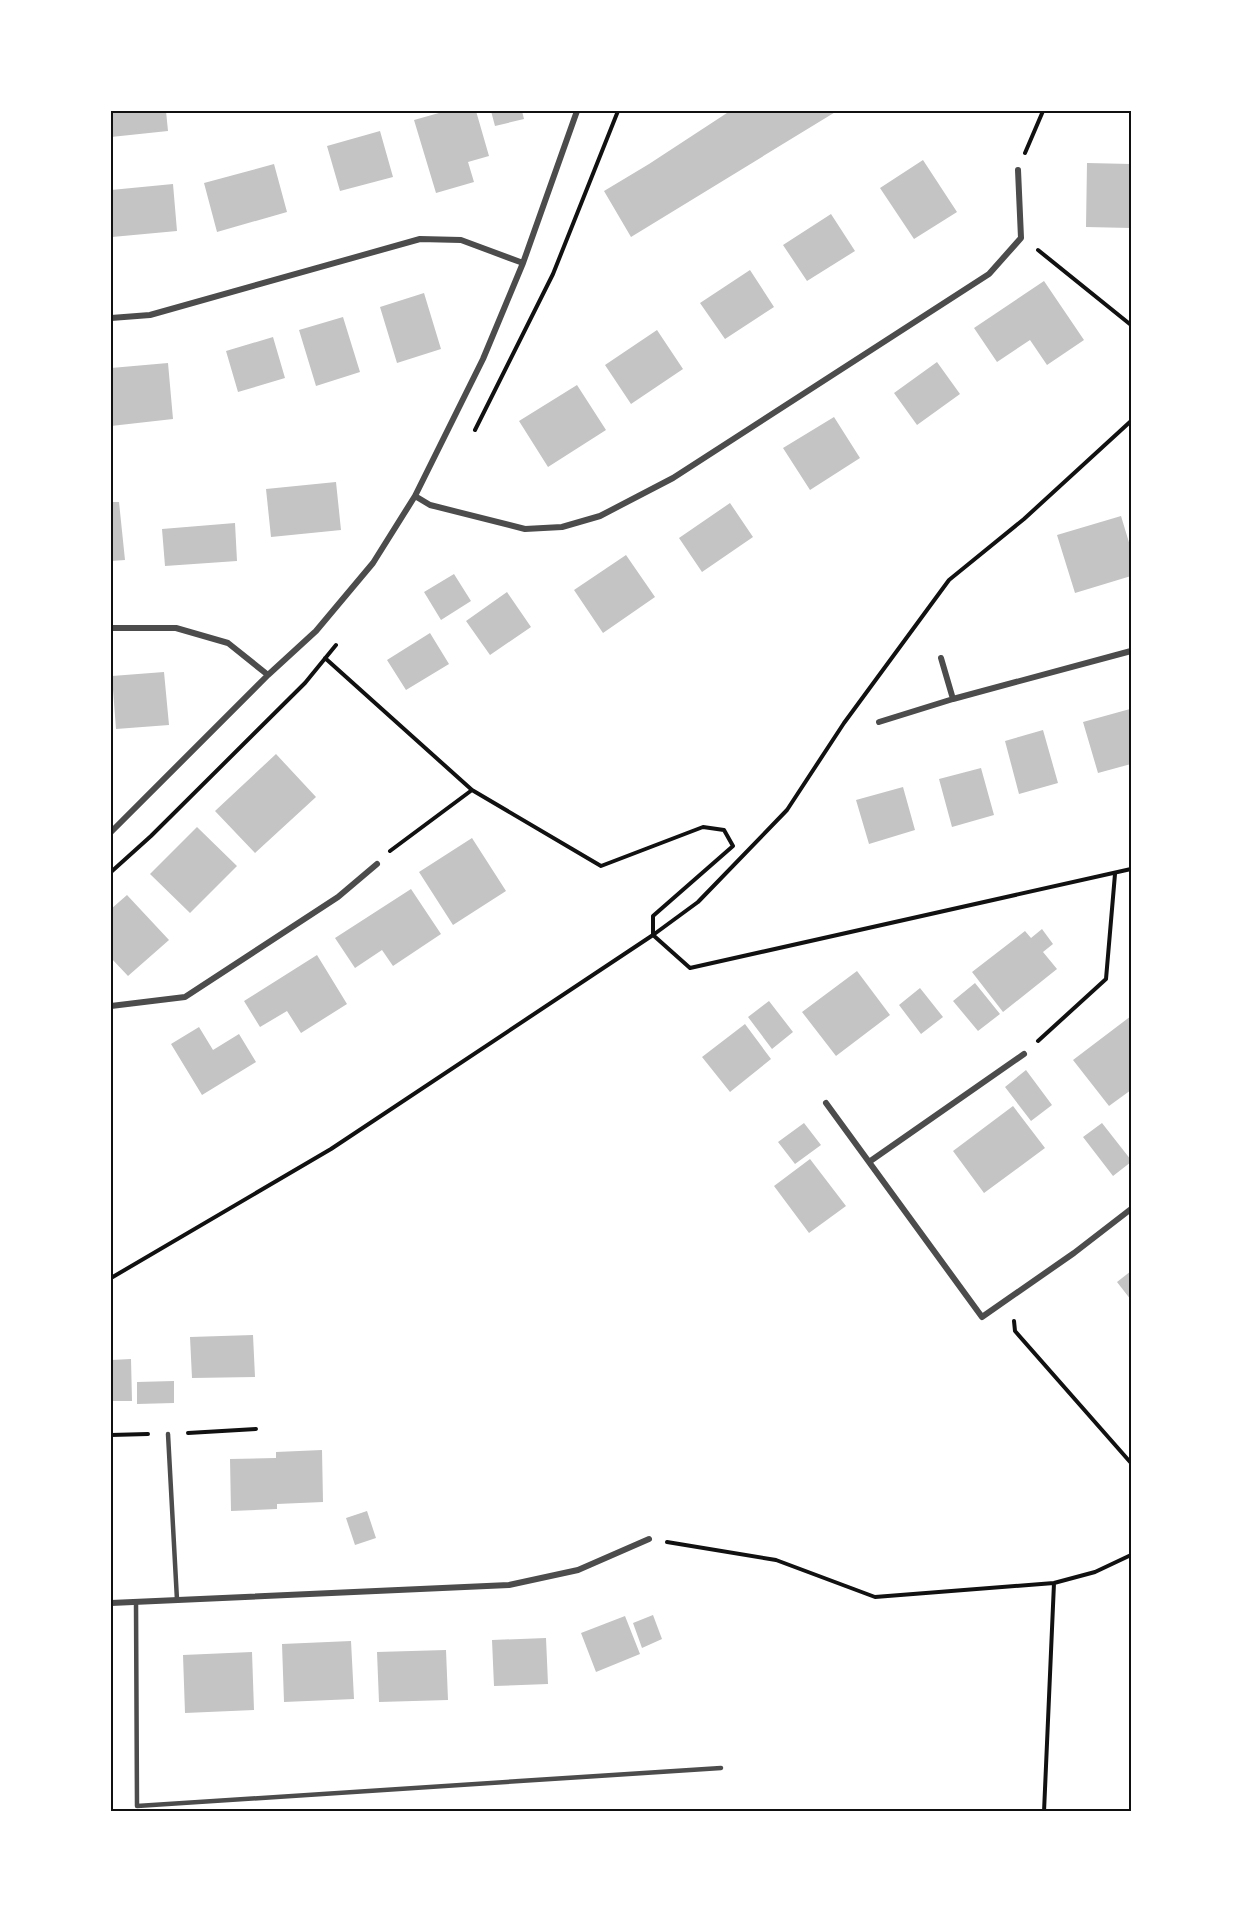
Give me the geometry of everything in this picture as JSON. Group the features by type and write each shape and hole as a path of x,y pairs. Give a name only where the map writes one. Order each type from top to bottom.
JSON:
{"street":[{"path":"111,832 268,675 316,631 373,564 415,496 483,359 523,263 577,111"},
{"path":"415,496 430,505 525,529 562,528 600,516 673,478 989,274 1021,238 1018,170"},
{"path":"111,318 150,315 420,240 461,240 523,263"},
{"path":"111,628 176,628 228,643 268,675"},
{"path":"879,722 953,699 1131,651"},
{"path":"941,658 953,699"},
{"path":"111,1006 186,997 338,897 376,864"},
{"path":"869,1162 1024,1054"},
{"path":"826,1103 982,1317 1074,1253 1131,1209"},
{"path":"111,1603 509,1585 578,1570 649,1539"}],"lane":[{"path":"168,1434 177,1600"},
{"path":"136,1602 137,1806 721,1768"}],"path":[{"path":"1018,170 1043,111"},
{"path":"1021,236 1131,326"},
{"path":"111,1278 331,1149 653,935 698,902 787,810 844,723 949,580 1024,519 1131,421"},
{"path":"325,658 472,790 602,866 703,827 724,830 733,846 652,916 653,935 690,968 1131,869"},
{"path":"376,864 472,790"},
{"path":"1024,1054 1106,979 1114,874"},
{"path":"1009,1297 1016,1331 1131,1462"},
{"path":"649,1539 776,1560 875,1597 1054,1583 1095,1572 1131,1555"},
{"path":"1044,1812 1054,1583"}],"building":[{"path":"111,111 166,111 168,131 111,137"},
{"path":"446,111 476,111 489,156 468,162 474,182 436,193 414,120"},
{"path":"491,111 522,111 524,119 495,126"},
{"path":"730,111 837,111 631,237 604,191"},
{"path":"380,131 393,177 340,191 327,146"},
{"path":"923,160 957,212 914,239 880,188"},
{"path":"1087,163 1131,164 1131,228 1086,227"},
{"path":"274,164 287,212 217,232 204,183"},
{"path":"173,184 177,231 112,237 111,190"},
{"path":"831,214 855,251 807,281 783,245"},
{"path":"750,270 774,307 725,339 700,303"},
{"path":"1044,281 1084,340 1047,365 1030,340 997,362 974,328"},
{"path":"424,293 441,349 397,363 380,307"},
{"path":"343,317 360,372 316,386 299,330"},
{"path":"657,330 683,369 631,404 605,365"},
{"path":"273,337 285,378 238,392 226,351"},
{"path":"937,362 960,394 917,425 894,393"},
{"path":"168,363 173,419 111,426 111,368"},
{"path":"577,385 606,430 548,467 519,421"},
{"path":"834,417 860,458 810,490 783,448"},
{"path":"336,482 341,530 271,537 266,489"},
{"path":"111,502 119,502 125,560 111,561"},
{"path":"730,503 753,537 702,572 679,538"},
{"path":"1121,516 1131,549 1131,576 1075,593 1057,535"},
{"path":"235,523 237,561 165,566 162,529"},
{"path":"626,555 655,597 603,633 574,590"},
{"path":"454,574 471,601 441,620 424,592"},
{"path":"507,592 531,627 490,655 466,621"},
{"path":"430,633 449,664 406,690 387,660"},
{"path":"164,672 169,725 116,729 112,676"},
{"path":"1130,709 1131,764 1098,773 1083,722"},
{"path":"1043,730 1058,783 1019,794 1005,741"},
{"path":"276,754 316,797 255,853 215,811"},
{"path":"981,768 994,815 952,827 939,779"},
{"path":"903,787 915,830 869,844 856,800"},
{"path":"197,827 237,866 190,913 150,874"},
{"path":"472,838 506,891 453,925 419,872"},
{"path":"411,889 441,934 393,966 382,950 355,968 335,938"},
{"path":"127,895 169,940 128,976 111,958 111,909"},
{"path":"1042,929 1053,944 1043,952 1057,969 1003,1012 972,972 1025,931 1031,938"},
{"path":"317,955 347,1004 301,1033 287,1011 260,1027 244,1001"},
{"path":"857,971 890,1015 836,1056 802,1012"},
{"path":"975,983 1000,1014 978,1031 953,1001"},
{"path":"920,988 943,1017 921,1034 899,1005"},
{"path":"769,1001 793,1032 772,1049 748,1017"},
{"path":"1131,1016 1131,1090 1109,1106 1073,1060"},
{"path":"745,1024 771,1059 730,1092 702,1057"},
{"path":"199,1027 213,1050 239,1034 256,1062 202,1095 171,1044"},
{"path":"1026,1070 1052,1105 1031,1121 1005,1087"},
{"path":"1013,1106 1045,1148 984,1193 953,1151"},
{"path":"804,1123 821,1145 795,1164 778,1142"},
{"path":"1102,1123 1131,1160 1113,1176 1083,1137"},
{"path":"810,1159 846,1206 809,1233 774,1186"},
{"path":"1131,1271 1131,1300 1117,1282"},
{"path":"253,1335 255,1377 192,1378 190,1337"},
{"path":"131,1359 132,1401 111,1401 111,1360"},
{"path":"174,1381 174,1403 137,1404 137,1382"},
{"path":"322,1450 323,1502 277,1504 277,1509 231,1511 230,1459 276,1458 276,1452"},
{"path":"367,1511 376,1538 355,1545 346,1518"},
{"path":"653,1615 662,1639 642,1648 633,1623"},
{"path":"625,1616 640,1654 596,1672 581,1633"},
{"path":"546,1638 548,1684 494,1686 492,1640"},
{"path":"351,1641 354,1699 284,1702 282,1644"},
{"path":"446,1650 448,1700 379,1702 377,1652"},
{"path":"252,1652 254,1710 185,1713 183,1655"}]}
